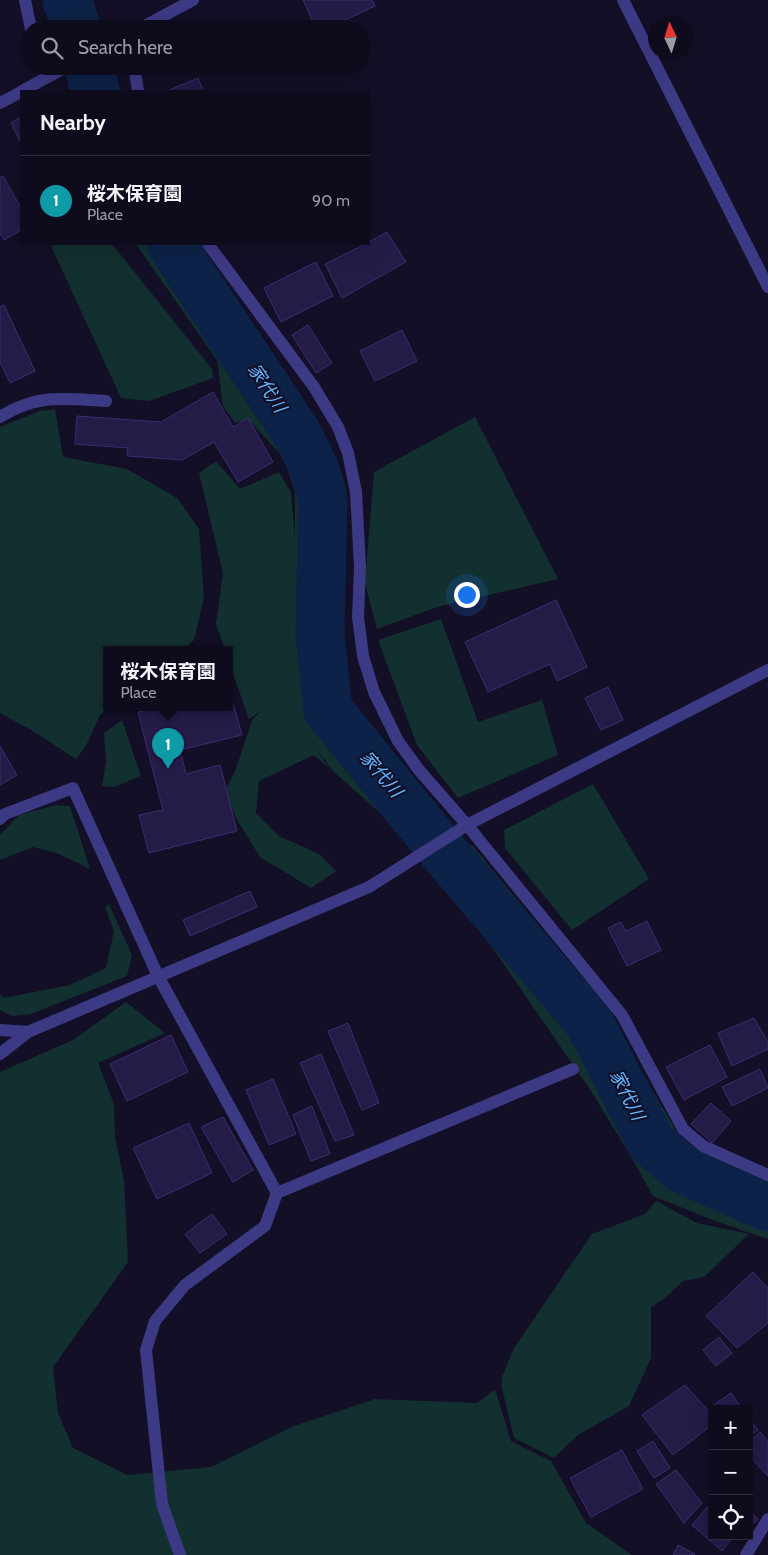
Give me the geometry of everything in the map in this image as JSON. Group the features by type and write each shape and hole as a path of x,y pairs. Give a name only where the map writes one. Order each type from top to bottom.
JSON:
{"street":[{"path":"24,0 29,20"},
{"path":"155,20 193,0"},
{"path":"623,0 768,287"},
{"path":"43,75 44,80"},
{"path":"24,90 52,75"},
{"path":"135,75 138,90"},
{"path":"0,103 20,92"},
{"path":"209,245 314,388 338,427 348,453 356,492 360,567 358,617 362,656 374,692 398,741 419,770 467,824 622,1016 683,1129 702,1146 768,1175"},
{"path":"0,417 15,408 34,401 52,398 106,401"},
{"path":"0,1054 28,1032 369,887 467,824 768,670"},
{"path":"0,819 5,814 73,788 158,976 277,1193"},
{"path":"0,1030 28,1032"},
{"path":"180,1555 162,1504 146,1350 155,1321 185,1285 265,1226 277,1193 573,1069"},
{"path":"746,1555 768,1520"}],"green space":[{"path":"113,245 212,369 213,378 149,401 121,398 51,246"},
{"path":"137,245 189,245 208,280 329,454 339,562 332,699 364,751 445,825 418,847 333,771 315,747 329,768 314,755 259,781 256,813 279,836 319,854 336,871 311,888 260,857 236,818 225,791 236,769 252,720 262,710 249,719 233,674 233,646 224,646 216,624 223,573 199,473 216,461 240,489 279,472 291,493 295,539 295,491 283,457 248,419 235,423 223,406 217,360"},
{"path":"55,409 63,457 127,469 177,498 199,529 204,598 194,640 187,646 103,646 103,711 105,711 100,715 86,746 76,759 33,731 0,713 0,427 40,411"},
{"path":"475,417 558,579 437,607 377,629 365,583 374,472"},
{"path":"441,619 478,722 542,700 558,755 458,798 417,745 378,640"},
{"path":"122,720 141,776 114,787 102,786 106,762 104,733"},
{"path":"593,784 649,879 572,930 505,848 504,830"},
{"path":"56,805 70,806 90,869 57,853 33,847 0,860 0,835 19,815"},
{"path":"455,845 472,845 567,960 616,1028 685,1146 768,1184 768,1239 715,1221 653,1196 591,1091 432,860"},
{"path":"109,904 132,955 127,976 31,1014 12,1016 0,1010 0,995 3,998 70,985 106,968 114,931 105,907"},
{"path":"126,1002 165,1033 98,1063 114,1104 115,1137 124,1180 128,1262 53,1367 58,1413 73,1448 127,1475 211,1467 294,1426 375,1399 477,1403 495,1389 511,1441 551,1461 586,1523 632,1555 0,1555 0,1072 73,1040"},
{"path":"656,1201 697,1223 749,1234 704,1277 683,1281 664,1299 651,1307 651,1358 629,1406 578,1435 554,1458 514,1438 502,1388 502,1377 514,1348 592,1234 645,1214"}],"building":[{"path":"303,0 372,0 375,6 345,20 312,20"},
{"path":"198,78 203,90 169,90"},
{"path":"20,118 20,141 11,123"},
{"path":"3,176 20,206 20,231 4,240 0,234 0,178"},
{"path":"387,232 406,262 342,298 325,264 363,245 370,245 370,241"},
{"path":"316,262 333,296 281,322 264,288"},
{"path":"4,305 35,371 10,383 0,362 0,307"},
{"path":"308,325 332,363 316,373 292,335"},
{"path":"402,330 417,361 375,381 360,351"},
{"path":"213,392 233,427 248,418 273,462 238,482 214,442 182,460 127,456 128,448 75,444 77,416 161,422"},
{"path":"556,600 587,667 557,681 550,664 488,692 465,642"},
{"path":"608,687 623,720 601,730 585,698"},
{"path":"233,703 242,735 180,750 186,774 220,765 237,831 149,853 139,815 163,810 138,712 233,711"},
{"path":"0,746 17,775 0,785"},
{"path":"250,891 257,907 190,936 183,920"},
{"path":"647,921 661,950 627,966 608,928 621,922 626,931"},
{"path":"754,1018 768,1042 768,1049 732,1066 718,1033"},
{"path":"348,1023 379,1103 362,1110 328,1031"},
{"path":"171,1035 188,1072 127,1101 110,1064"},
{"path":"710,1045 727,1077 684,1100 666,1067"},
{"path":"321,1054 354,1135 335,1141 300,1063"},
{"path":"760,1069 768,1088 732,1106 722,1087"},
{"path":"273,1079 296,1134 269,1145 246,1090"},
{"path":"711,1103 731,1121 712,1143 691,1124"},
{"path":"312,1106 330,1154 311,1161 293,1115"},
{"path":"223,1117 253,1170 233,1182 201,1127"},
{"path":"189,1123 212,1173 157,1199 133,1148"},
{"path":"212,1214 227,1234 200,1253 185,1234"},
{"path":"753,1272 768,1288 768,1323 737,1348 706,1316"},
{"path":"719,1337 732,1353 716,1366 703,1350"},
{"path":"685,1385 708,1411 708,1428 673,1455 642,1415"},
{"path":"731,1393 739,1405 713,1405"},
{"path":"753,1423 758,1430 753,1434"},
{"path":"760,1432 768,1441 768,1476 753,1460 753,1438"},
{"path":"653,1441 670,1468 654,1478 637,1451"},
{"path":"622,1450 643,1489 591,1517 570,1478"},
{"path":"676,1470 702,1503 684,1523 656,1484"},
{"path":"707,1507 708,1508 708,1539 692,1525"},
{"path":"753,1514 758,1519 753,1524"},
{"path":"709,1540 731,1540 722,1551"},
{"path":"678,1545 695,1554 673,1555"}],"waterway":[{"name":"家代川","path":"67,0 74,20"},
{"name":"家代川","path":"91,75 95,90"},
{"name":"家代川","path":"172,245 298,435 316,472 323,499 320,635 328,710 446,855 589,1022 651,1142 682,1169 768,1207"}],"place":[{"name":"桜木保育園","path":"168,769"}]}
